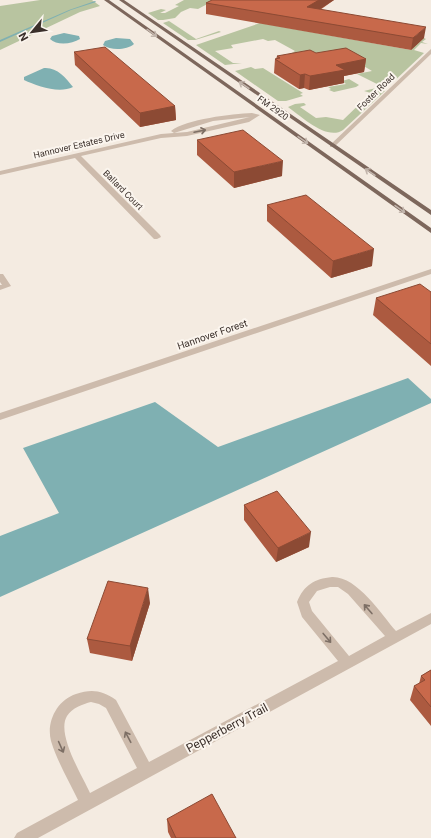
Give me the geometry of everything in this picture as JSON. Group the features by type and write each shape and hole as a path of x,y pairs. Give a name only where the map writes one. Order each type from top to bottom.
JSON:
{"main road":[{"name":"FM 2920","path":"106,0 260,113 431,231"},
{"name":"FM 2920","path":"121,0 431,214"}],"street":[{"name":"Foster Road","path":"332,146 431,51"},
{"name":"Hannover Estates Drive","path":"0,173 161,136 187,134 249,120 260,113"},
{"name":"Ballard Court","path":"76,155 157,237"},
{"name":"Hannover Forest","path":"0,417 431,271"},
{"path":"0,276 4,287"},
{"path":"347,663 306,614 302,602 307,592 318,584 332,581 341,582 350,589 394,638"},
{"name":"Pepperberry Trail","path":"22,838 431,618"},
{"path":"87,804 58,740 57,725 62,711 76,700 92,696 102,698 111,704 146,771"}],"green space":[{"path":"40,0 92,0 100,6 80,12 0,50 0,6"},
{"path":"184,0 239,0 213,1 198,9 190,8 181,12 175,18 163,20 158,20 148,13 161,9 166,10 160,13 165,13 179,6 175,5"},
{"path":"169,21 196,39 219,31 221,32 195,40 188,40 163,23"},
{"path":"260,23 411,50 424,38 426,39 422,42 428,44 421,43 414,50 424,53 390,85 377,84 357,74 372,71 357,62 332,54 290,54 295,51 275,40 268,41 263,39 231,45 233,48 215,51 233,63 242,63 225,65 196,45"},
{"path":"251,67 255,69 263,68 303,93 300,94 303,96 286,101 278,101 235,71"},
{"path":"349,79 359,85 334,92 329,90 331,89 328,87 346,84 342,81"},
{"path":"376,88 385,91 343,130 337,133 322,130 307,122 288,107 295,104 304,103 306,105 300,107 316,118 326,117 343,120 371,93 364,91"}],"water":[{"path":"64,33 79,36 80,39 65,44 57,43 50,39 52,36"},
{"path":"116,38 130,39 134,44 127,48 119,49 106,47 103,45 105,41"},
{"path":"44,68 57,71 64,76 73,87 61,90 42,87 24,80 24,77"},
{"path":"408,378 431,399 431,403 0,597 0,536 59,513 23,448 155,402 218,447"}],"building":[{"path":"212,0 319,0 307,7 426,27 413,38 206,3"},
{"path":"105,47 175,106 140,113 74,52"},
{"path":"346,48 366,59 336,65 345,70 310,76 305,74 300,75 275,59 280,58 277,56 310,50 316,53"},
{"path":"243,130 283,161 234,172 197,140"},
{"path":"306,195 374,249 333,261 267,205"},
{"path":"420,284 431,292 431,344 376,298"},
{"path":"277,491 311,532 278,548 244,505"},
{"path":"108,581 148,588 130,646 87,639"},
{"path":"431,670 431,707 414,686 425,680 421,676"},
{"path":"212,794 236,838 176,838 167,819"}],"waterway":[{"path":"0,41 70,10 95,2"}]}
